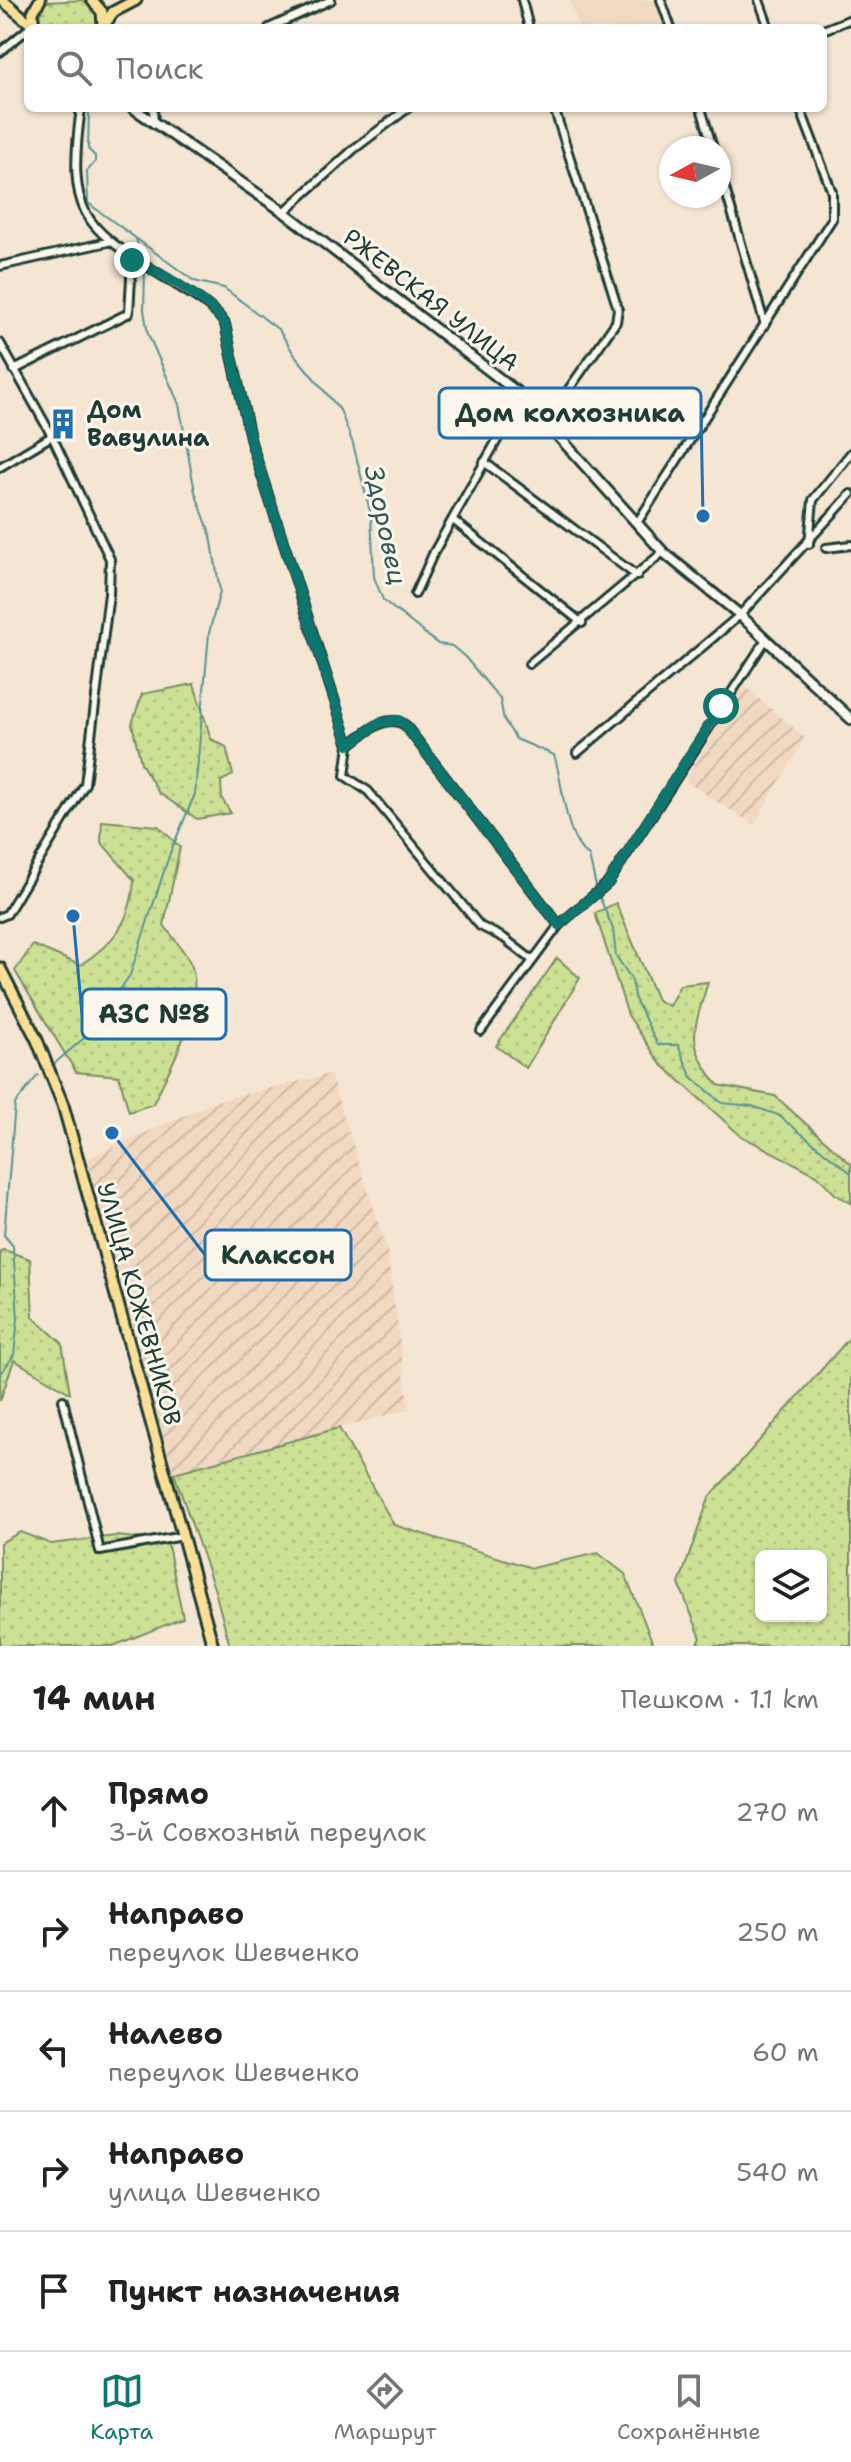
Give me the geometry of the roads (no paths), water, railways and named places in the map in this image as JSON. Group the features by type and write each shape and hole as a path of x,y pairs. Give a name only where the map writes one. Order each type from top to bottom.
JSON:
{"main road":[{"path":"2,0 27,24"},
{"path":"32,24 33,12 40,0"},
{"path":"92,0 102,12 103,24"},
{"path":"105,24 115,11 136,0"},
{"name":"РЖЕВСКАЯ УЛИЦА","path":"138,112 284,212 522,396 663,552 740,615 851,719"},
{"name":"УЛИЦА КОЖЕВНИКОВ","path":"0,968 3,982 37,1040 63,1105 213,1646"}],"street":[{"path":"278,24 331,0"},
{"path":"522,0 528,24"},
{"path":"661,0 670,24"},
{"path":"759,0 768,24"},
{"path":"827,28 851,19"},
{"path":"0,52 24,33"},
{"path":"81,112 75,173 77,193 88,216 108,242 216,311 225,324 251,442 349,745 345,776 368,791 480,926 504,938 532,960"},
{"path":"153,112 154,124"},
{"path":"284,212 403,112"},
{"path":"545,423 616,322 618,309 555,112"},
{"path":"702,112 709,136"},
{"path":"637,523 833,213 832,192 802,112"},
{"path":"731,208 765,325"},
{"path":"0,266 108,242"},
{"path":"14,370 129,313 132,260"},
{"path":"0,343 52,436 110,559 109,594 85,784 7,914 0,917"},
{"path":"415,594 522,396"},
{"path":"0,467 52,436"},
{"path":"809,544 813,500 851,453"},
{"path":"484,462 637,576"},
{"path":"577,753 740,615 809,544 851,494"},
{"path":"453,520 582,623"},
{"path":"826,548 851,545"},
{"path":"529,664 582,623 663,552"},
{"path":"481,1031 559,925 608,883 765,641"},
{"path":"349,745 379,723 399,720 405,725 559,925"},
{"path":"63,1400 100,1551 183,1536"}],"waterway":[{"name":"Здоровец","path":"89,112 88,149 95,156 95,162 87,171 88,203 194,281 224,288 279,330 294,354 340,410 353,444 371,515 374,577 383,600 438,644 452,646 465,657 500,699 504,720 516,739 554,755 574,838 589,856 596,886"},
{"path":"136,239 143,259"},
{"path":"54,1064 91,1032 130,975 170,853 195,794 209,633 220,591 211,536 195,492 179,404 148,334 144,310 145,270"},
{"name":"Здоровец","path":"600,898 613,929 616,956 632,980 634,997 658,1045 678,1045 691,1076 722,1103 752,1106 778,1115 851,1173"},
{"path":"0,1375 14,1355 18,1319 13,1246 4,1235 15,1104 38,1075"}],"place":[{"name":"Дом Вавулина","path":"63,424"},
{"name":"Дом колхозника","path":"703,516"},
{"name":"АЗС №8","path":"73,916"},
{"name":"Клаксон","path":"112,1133"}]}
